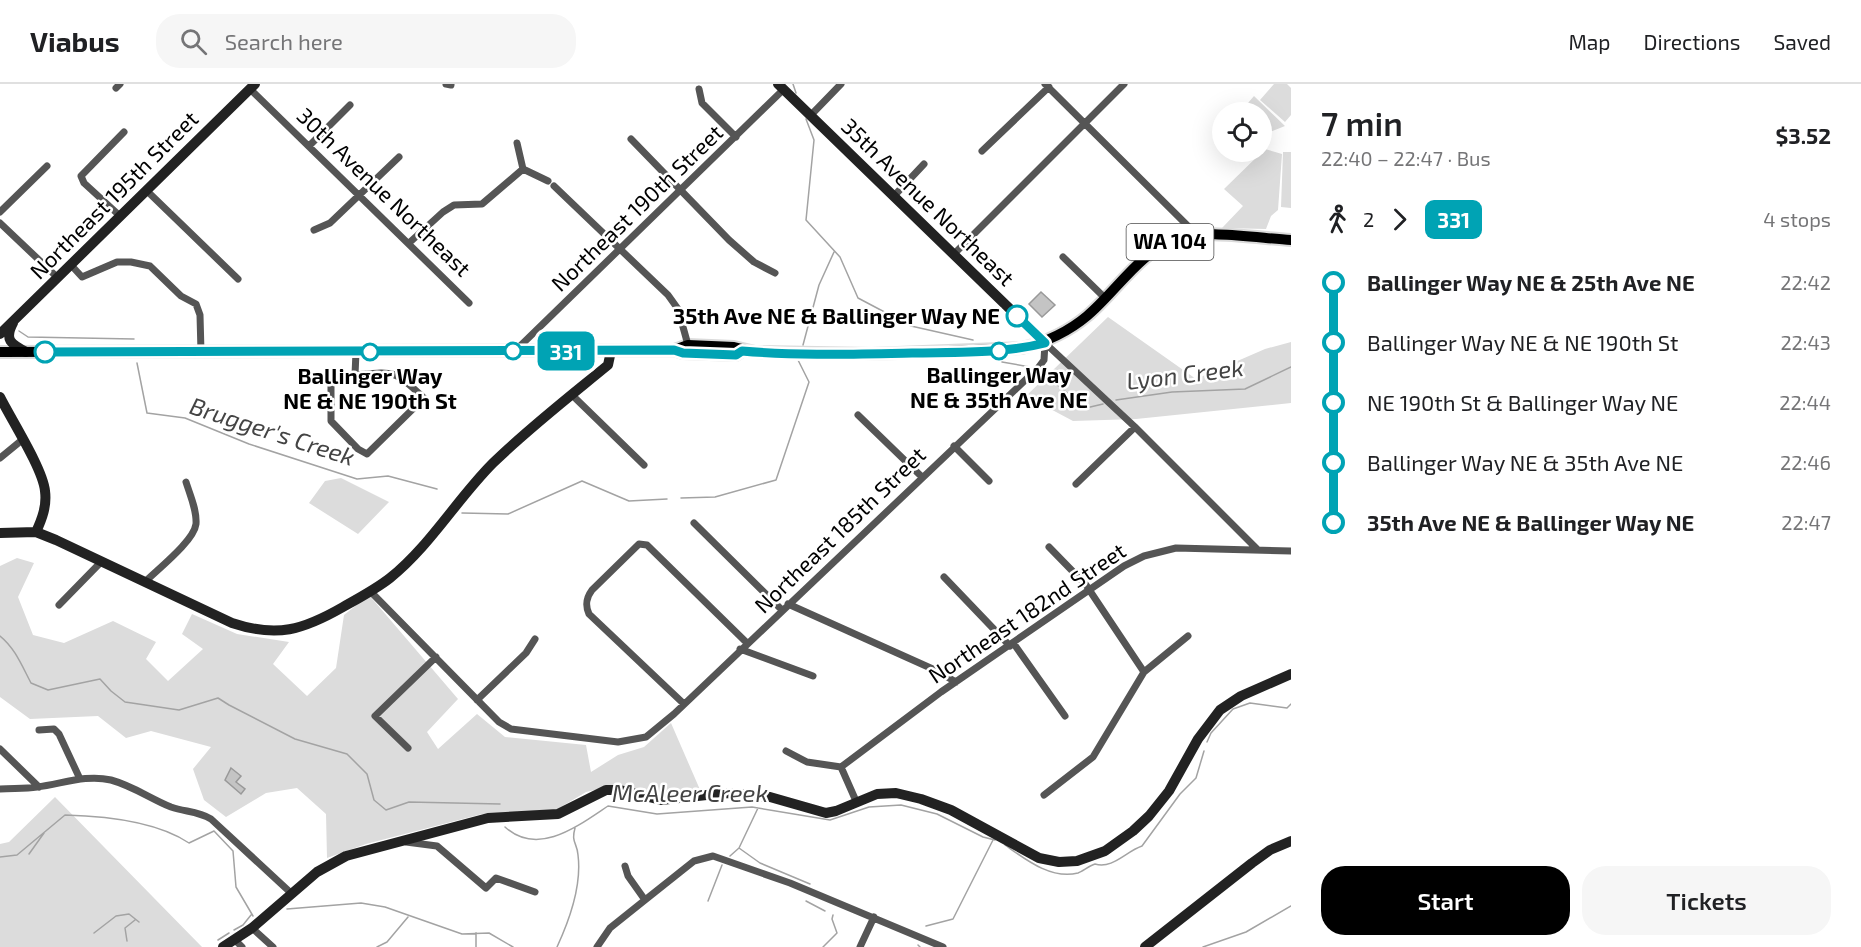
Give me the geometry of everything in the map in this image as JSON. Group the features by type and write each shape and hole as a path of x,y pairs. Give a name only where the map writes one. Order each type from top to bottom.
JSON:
{"main road":[{"name":"WA 104","path":"0,352 610,351 674,350 688,345 734,347 742,351 872,354 991,351 1045,343 1087,316 1162,246 1197,235 1291,240"},
{"name":"WA 104","path":"674,350 683,353 736,355 742,351"}],"street":[{"path":"811,115 841,84"},
{"path":"953,255 1124,84"},
{"name":"30th Avenue Northeast","path":"250,86 469,303"},
{"name":"Northeast 195th Street","path":"0,334 250,86"},
{"path":"982,151 1047,86 1197,235"},
{"name":"35th Avenue Northeast","path":"781,87 953,255 1136,427 1257,549"},
{"name":"Northeast 190th Street","path":"514,351 736,137 781,87"},
{"path":"699,89 702,103 736,137"},
{"path":"309,146 350,105"},
{"path":"120,216 84,183 81,176 124,132"},
{"path":"631,140 729,240 754,262 775,273"},
{"path":"517,143 523,168 551,184 675,303 688,345"},
{"path":"314,230 330,223 399,157"},
{"path":"893,196 924,164"},
{"path":"0,212 47,166"},
{"path":"409,243 443,212 462,203 482,204 523,168"},
{"path":"146,190 238,279"},
{"path":"0,223 58,278"},
{"path":"1064,257 1105,298"},
{"path":"71,265 82,277 117,262 150,266 181,296 196,304 200,315 201,352"},
{"path":"16,320 8,333 8,338 15,346 26,352"},
{"path":"1041,364 1044,360 1045,343"},
{"path":"0,533 36,532 232,623 266,632 299,628 315,622 389,578 408,561 495,461 608,365 610,351"},
{"path":"355,375 356,352"},
{"path":"1041,364 1052,357 1065,359"},
{"name":"Northeast 185th Street","path":"477,700 499,722 520,731 618,742 646,737 684,704 1041,364"},
{"path":"389,372 400,376 424,398 367,454 358,449 331,422 331,383 336,375 355,375 389,372"},
{"path":"572,395 644,465"},
{"path":"0,397 42,479 45,491 43,518 36,532"},
{"path":"858,415 922,477"},
{"path":"1076,484 1136,427"},
{"path":"0,458 22,440"},
{"path":"954,446 989,481"},
{"path":"145,582 193,533 196,522 195,513 186,482"},
{"path":"694,524 782,610"},
{"path":"684,704 589,614 586,602 592,590 639,544 643,543 747,643"},
{"path":"1049,547 1086,585 1144,672"},
{"name":"Northeast 182nd Street","path":"841,767 956,682 1124,566 1164,550 1291,551"},
{"path":"59,605 102,561"},
{"path":"944,578 1012,645 1065,716"},
{"path":"370,591 477,700 526,653 535,639"},
{"path":"788,604 935,670 956,682"},
{"path":"1044,795 1093,757 1144,672 1188,636"},
{"path":"740,649 813,676"},
{"path":"408,748 375,716 436,657"},
{"path":"223,947 239,944 252,927 291,893 331,863 346,856 406,842 451,826 488,818 558,814 606,790 620,790 661,800 725,793 770,797 818,812 836,811 877,794 896,793 951,810 1039,858 1059,862 1084,859 1105,851 1149,816 1169,791 1198,739 1220,710 1241,696 1291,674"},
{"path":"39,730 54,729 59,734 80,779"},
{"path":"0,749 39,787"},
{"path":"786,751 807,762 841,767 856,801"},
{"path":"0,789 39,787 80,779 109,780 130,787 172,807 200,813 211,819 291,893"},
{"path":"1145,947 1252,863 1270,850 1291,841"},
{"path":"406,842 437,846 486,888 496,878 535,892"},
{"path":"597,947 610,928 645,900 703,857 713,856 790,883 944,947"},
{"path":"625,866 628,876 645,900"},
{"path":"860,947 874,917"},
{"path":"252,927 273,947"}],"shaded area":[{"path":"1274,84 1287,84 1291,88 1291,115 1285,122 1272,111 1272,102 1260,100"},
{"path":"1254,96 1260,102 1249,102"},
{"path":"1272,113 1285,126 1272,131"},
{"path":"1272,151 1282,154 1278,210 1271,216 1266,229 1222,228 1243,206 1224,189 1252,162 1272,162"},
{"path":"1283,152 1291,152 1291,208 1281,207"},
{"path":"1108,317 1196,379 1265,349 1291,342 1291,403 1136,419 1073,421 1026,396"},
{"path":"341,478 389,502 358,534 309,503 325,481"},
{"path":"17,558 34,563 18,597 33,635 64,643 113,621 156,642 146,659 168,681 203,649 182,634 192,614 237,634 289,642 273,664 307,696 336,668 344,615 369,595 458,699 427,732 438,749 477,714 505,737 586,745 591,772 618,755 644,747 671,723 701,792 657,795 617,785 586,792 556,810 482,814 366,844 327,858 326,814 297,788 266,793 226,817 204,800 193,769 211,747 151,731 126,738 98,716 30,719 0,697 0,566"},
{"path":"55,797 202,947 0,947 0,844 9,842"}],"building":[{"path":"1041,292 1055,305 1042,317 1029,304"},
{"path":"231,768 241,776 236,782 245,789 241,794 225,780"}],"waterway":[{"name":"Lyon Creek","path":"793,84 796,93"},
{"name":"Lyon Creek","path":"806,119 814,140 806,220 840,257 858,298 911,326 973,340"},
{"path":"803,345 819,285 834,252"},
{"name":"Brugger's Creek","path":"19,331 28,337 134,339"},
{"path":"681,498 715,497 776,480 809,382 798,360"},
{"name":"Lyon Creek","path":"1002,362 1030,367"},
{"name":"Brugger's Creek","path":"137,363 147,413 185,418 249,444 357,479 388,476 437,489"},
{"name":"Lyon Creek","path":"1116,400 1172,392 1245,389 1291,367"},
{"name":"Lyon Creek","path":"1041,372 1086,408 1103,404"},
{"path":"462,513 508,514 582,481 629,501 667,499"},
{"name":"McAleer Creek","path":"0,636 14,652 31,683 48,690 100,679 125,702 179,710 218,698 295,739 347,754 367,774 374,800 386,810 409,802 500,804"},
{"name":"McAleer Creek","path":"1207,742 1211,733 1233,709 1250,703 1287,708 1291,704"},
{"name":"McAleer Creek","path":"1005,845 1039,867 1058,874 1078,873 1095,864 1113,862 1142,846 1180,794 1196,778 1204,751"},
{"name":"McAleer Creek","path":"505,827 518,836 544,839 571,829 608,806 657,814 752,807 830,820 869,807 901,805 937,814 983,837 995,840"},
{"path":"730,856 739,848 758,808"},
{"path":"0,857 17,855 65,815 130,821 161,829 189,843 214,831 233,851 236,887 253,916"},
{"path":"557,947 577,890 579,867 574,840 575,828"},
{"path":"29,854 44,833"},
{"path":"926,926 953,919 993,840"},
{"path":"739,848 760,863 810,884"},
{"path":"708,901 722,865"},
{"path":"806,901 825,911"},
{"path":"287,909 361,903 385,907 462,934 489,933 513,947"},
{"path":"1203,947 1246,932 1291,906"},
{"path":"94,933 116,916 129,914 139,922"},
{"path":"234,930 243,925 251,915"},
{"path":"823,947 837,933 832,919 833,915"},
{"path":"377,947 387,942 408,917"},
{"path":"127,941 125,928 135,920"},
{"path":"218,940 229,933"},
{"path":"476,933 476,947"}],"bus line":[{"name":"331","path":"45,352 674,350 683,353 736,355 742,351 872,354 991,351 1045,343 1017,316"}],"place":[{"name":"35th Ave NE & Ballinger Way NE","path":"1017,316"},
{"name":"Ballinger Way NE & 35th Ave NE","path":"999,351"},
{"name":"Ballinger Way NE & NE 190th St","path":"370,352"}]}
